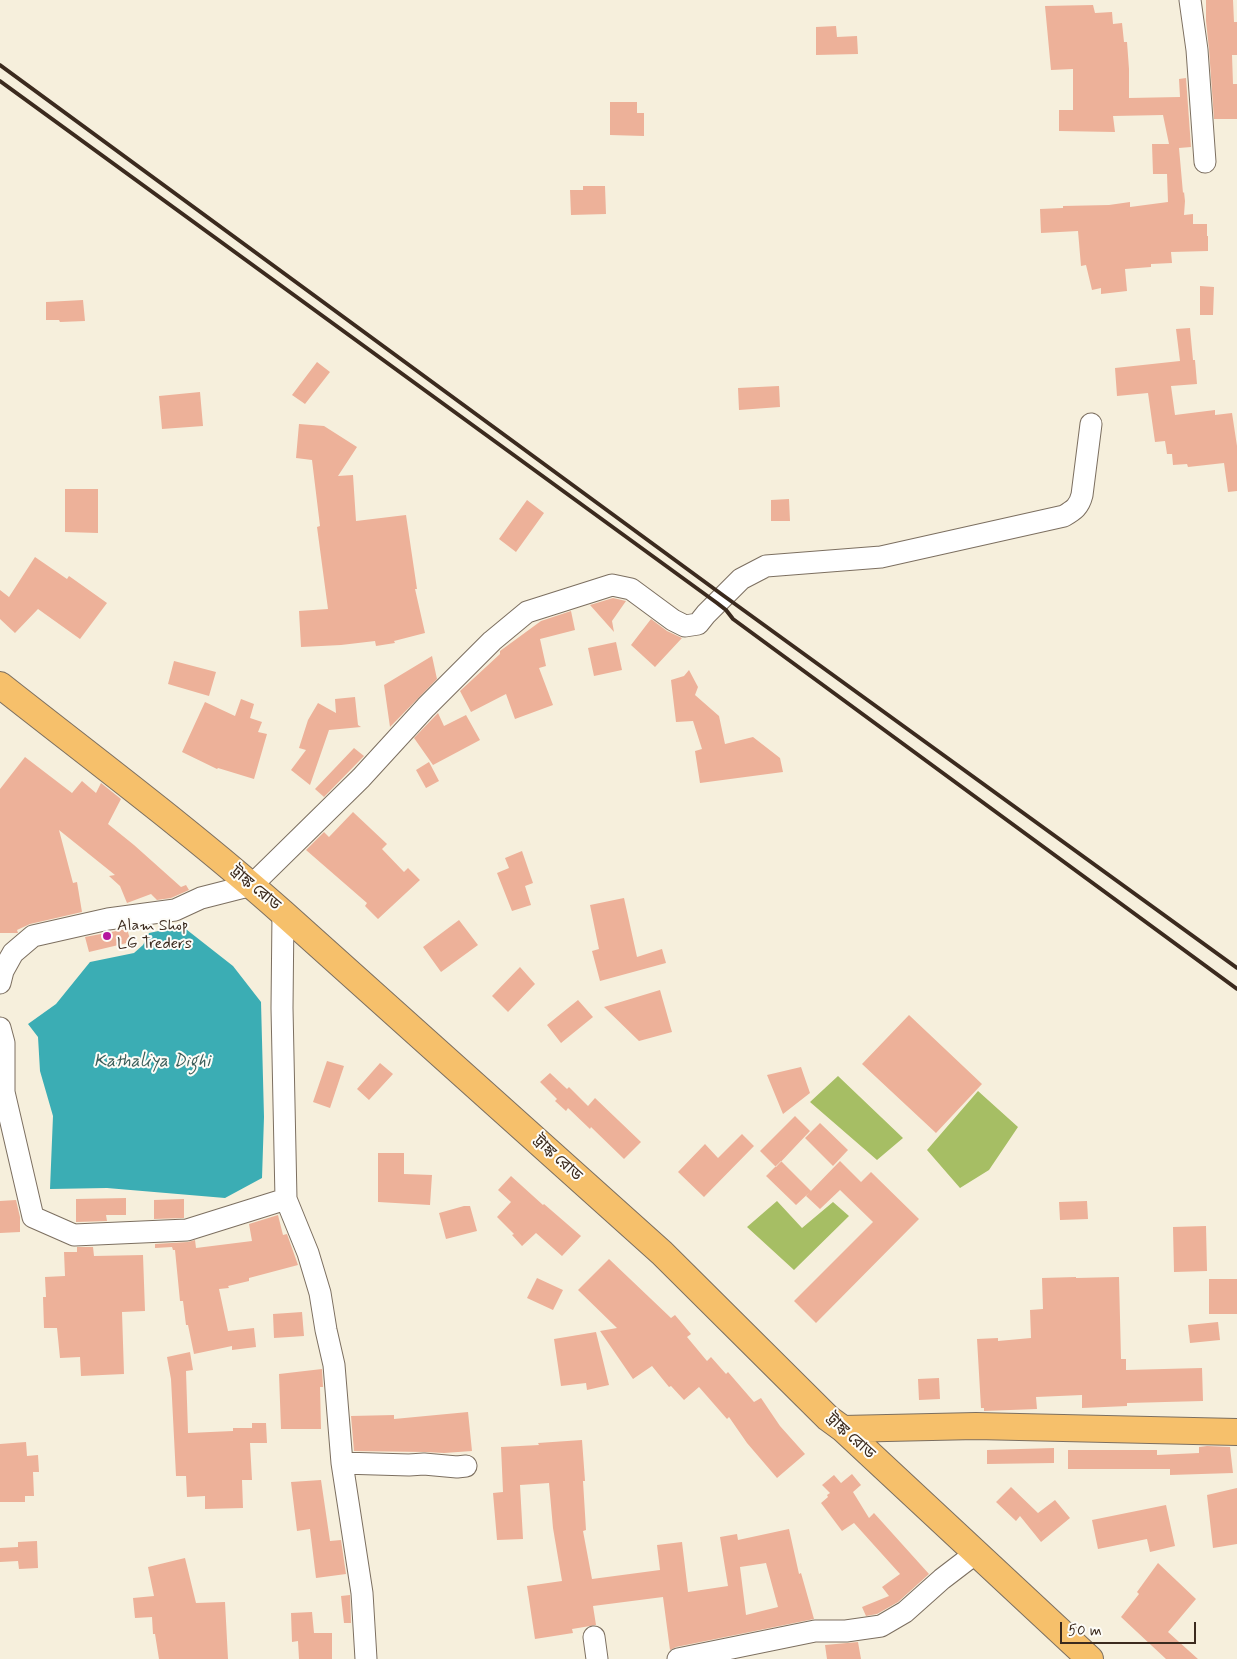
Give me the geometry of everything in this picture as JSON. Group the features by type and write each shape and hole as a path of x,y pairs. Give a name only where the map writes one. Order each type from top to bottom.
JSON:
{"main road":[{"name":"ট্রাঙ্ক রোড","path":"0,685 252,886 283,913 662,1253 828,1418 843,1429 1090,1659"},
{"path":"843,1429 976,1426 1237,1432"}],"street":[{"path":"1190,0 1198,50 1205,162"},
{"path":"0,983 3,971 13,953 33,936 108,919 175,910 201,898 252,886 362,778 426,707 492,641 527,612 612,585 631,588 673,620 685,626 698,624 741,579 766,566 881,557 1064,516 1075,510 1080,504 1091,424"},
{"path":"283,913 282,1008 286,1199 308,1253 320,1293 334,1365 342,1463 362,1593 366,1659"},
{"path":"0,1028 4,1043 4,1092 33,1218 74,1235 187,1230 286,1199"},
{"path":"342,1463 466,1466"},
{"path":"678,1659 712,1656 815,1631 846,1631 881,1626 905,1612 942,1579 976,1553"},
{"path":"594,1636 597,1659"}],"green space":[{"path":"838,1076 903,1138 877,1160 810,1102"},
{"path":"978,1091 1018,1127 989,1170 960,1188 927,1150"},
{"path":"777,1201 802,1228 833,1202 849,1216 794,1270 747,1227"}],"water":[{"name":"Kathaliya Dighi","path":"182,926 233,966 261,1002 264,1117 262,1178 225,1198 107,1188 50,1189 53,1116 40,1071 38,1037 28,1024 56,1004 90,962 134,953 143,945 149,933"}],"building":[{"path":"1206,0 1233,0 1234,22 1237,22 1237,55 1232,55 1233,84 1237,84 1237,119 1214,119"},
{"path":"1093,5 1095,13 1112,12 1113,24 1122,23 1124,42 1127,42 1129,98 1180,97 1179,79 1186,78 1191,147 1179,148 1185,201 1184,215 1193,214 1193,224 1207,224 1208,236 1208,251 1171,252 1172,263 1151,264 1151,267 1125,269 1127,291 1101,294 1101,288 1092,290 1086,265 1081,266 1078,231 1041,233 1040,209 1130,202 1130,207 1168,202 1167,174 1153,174 1152,144 1169,144 1163,115 1113,116 1115,132 1059,131 1059,110 1073,110 1073,69 1051,70 1045,6"},
{"path":"836,26 837,37 857,36 858,54 816,55 816,27"},
{"path":"610,102 637,102 637,113 644,113 644,136 610,135"},
{"path":"583,186 605,186 606,214 571,215 570,190 583,190"},
{"path":"1200,286 1214,287 1213,315 1200,315"},
{"path":"83,300 85,321 60,322 59,320 46,320 46,302"},
{"path":"1190,328 1197,384 1171,386 1175,415 1215,410 1215,415 1232,413 1237,446 1237,491 1228,492 1224,463 1188,467 1187,464 1173,465 1172,454 1167,454 1165,441 1155,442 1148,393 1117,396 1115,368 1180,361 1176,329"},
{"path":"317,362 330,372 305,404 292,395"},
{"path":"779,386 780,407 739,410 738,388"},
{"path":"200,392 203,426 162,429 159,396"},
{"path":"299,424 324,426 357,447 338,476 353,475 356,521 406,515 417,589 415,589 425,633 394,641 395,643 376,646 375,641 301,647 299,611 328,609 317,527 320,526 312,460 296,458"},
{"path":"65,489 98,489 98,533 65,532"},
{"path":"789,499 790,521 771,521 771,500"},
{"path":"527,500 544,513 516,552 499,539"},
{"path":"35,557 67,579 69,576 107,603 80,639 38,609 15,633 0,619 0,590 9,597"},
{"path":"613,598 626,601 612,621 614,632 590,605"},
{"path":"571,611 575,630 540,639 546,666 539,668 553,705 515,719 506,694 471,712 460,691 500,654 500,651 541,621"},
{"path":"651,619 667,631 682,638 655,667 631,645"},
{"path":"616,642 622,670 594,676 588,648"},
{"path":"432,656 437,679 390,727 384,685"},
{"path":"174,661 216,672 209,696 168,684"},
{"path":"689,670 698,687 695,695 719,716 725,744 753,737 780,758 783,772 700,783 695,751 702,749 693,721 676,722 671,680 684,676"},
{"path":"355,697 358,725 361,727 329,730 310,785 291,770 306,750 299,748 308,720 318,703 336,713 335,699"},
{"path":"241,699 254,704 250,718 262,722 258,732 267,734 254,779 217,769 182,752 205,702 235,716"},
{"path":"438,713 444,726 466,715 480,740 433,765 414,738"},
{"path":"354,748 364,756 324,797 315,789"},
{"path":"25,757 72,793 82,781 96,793 101,783 121,799 108,824 181,887 186,885 189,890 171,898 157,900 151,894 127,903 120,886 109,876 115,875 59,830 73,883 77,882 82,912 30,924 17,930 18,933 0,933 0,789"},
{"path":"429,762 439,781 426,788 416,770"},
{"path":"353,812 387,844 382,849 404,872 408,868 420,880 378,919 365,906 367,903 306,850 324,832 329,837"},
{"path":"522,851 533,883 525,886 531,905 512,911 497,873 509,868 505,858"},
{"path":"624,898 637,957 662,949 666,963 600,981 592,951 599,949 590,905"},
{"path":"459,920 478,945 441,972 423,947"},
{"name":"Alam Shop LG Treders","path":"127,929 131,942 89,952 85,937"},
{"path":"520,967 535,984 508,1012 492,996"},
{"path":"660,990 672,1032 639,1041 604,1007"},
{"path":"578,1000 593,1017 561,1043 547,1025"},
{"path":"909,1015 982,1084 936,1133 862,1064"},
{"path":"327,1061 344,1066 330,1108 313,1102"},
{"path":"380,1063 393,1074 369,1100 357,1089"},
{"path":"801,1067 810,1093 783,1114 767,1075"},
{"path":"550,1073 567,1089 569,1087 588,1106 595,1098 641,1142 624,1159 591,1127 590,1129 568,1108 566,1111 555,1101 557,1099 540,1082"},
{"path":"795,1116 810,1131 776,1167 760,1151"},
{"path":"820,1123 848,1150 833,1166 805,1138"},
{"path":"742,1134 754,1146 704,1197 678,1172 705,1144 718,1158"},
{"path":"378,1153 404,1153 404,1174 432,1175 430,1205 378,1202"},
{"path":"781,1161 811,1191 796,1205 766,1176"},
{"path":"840,1161 861,1182 871,1172 919,1219 816,1323 794,1301 873,1222 840,1190 820,1209 806,1196"},
{"path":"511,1176 581,1236 562,1256 536,1233 522,1246 512,1235 514,1234 497,1217 511,1202 498,1190"},
{"path":"126,1198 126,1215 106,1215 107,1221 76,1222 76,1199"},
{"path":"184,1199 184,1218 154,1219 154,1200"},
{"path":"16,1200 20,1217 20,1232 0,1233 0,1201"},
{"path":"1087,1201 1088,1219 1060,1220 1059,1202"},
{"path":"470,1206 477,1231 446,1239 439,1213"},
{"path":"278,1215 283,1235 287,1234 298,1265 249,1278 249,1281 228,1286 229,1288 219,1289 228,1331 254,1328 256,1347 232,1350 232,1346 194,1354 188,1325 186,1325 183,1301 180,1301 175,1250 172,1247 155,1248 155,1244 195,1240 196,1248 252,1241 249,1224"},
{"path":"1206,1226 1207,1271 1174,1272 1173,1227"},
{"path":"77,1247 93,1247 94,1256 143,1255 145,1311 122,1312 124,1374 81,1376 80,1357 60,1358 57,1328 44,1328 43,1297 46,1297 45,1277 65,1276 64,1252 77,1252"},
{"path":"609,1259 671,1318 675,1315 691,1334 687,1337 707,1361 711,1357 726,1374 728,1372 754,1402 761,1398 780,1426 805,1454 777,1478 747,1443 729,1417 727,1419 699,1387 684,1400 671,1386 669,1387 652,1366 633,1379 600,1331 617,1328 578,1290"},
{"path":"1119,1277 1121,1359 1126,1359 1126,1370 1202,1368 1203,1401 1127,1403 1127,1406 1082,1408 1082,1395 1036,1397 1037,1409 984,1411 984,1408 981,1408 977,1339 998,1338 998,1341 1031,1338 1030,1310 1043,1309 1042,1278"},
{"path":"537,1278 563,1290 553,1310 527,1298"},
{"path":"1209,1279 1237,1279 1237,1314 1209,1314"},
{"path":"302,1312 304,1336 274,1338 273,1314"},
{"path":"1218,1322 1220,1340 1190,1343 1188,1325"},
{"path":"596,1332 609,1385 587,1390 586,1383 561,1386 554,1339"},
{"path":"190,1352 193,1370 186,1371 188,1433 233,1431 233,1428 252,1428 252,1423 266,1423 267,1443 250,1443 252,1480 242,1480 243,1508 205,1509 205,1496 187,1497 186,1476 176,1476 171,1379 167,1357"},
{"path":"322,1369 323,1387 320,1387 321,1429 281,1429 279,1374"},
{"path":"939,1378 940,1399 919,1400 918,1379"},
{"path":"468,1412 472,1451 444,1453 354,1451 351,1416 394,1415 394,1419"},
{"path":"582,1440 586,1530 583,1531 592,1579 660,1570 657,1545 682,1542 688,1592 728,1586 720,1537 737,1534 738,1540 789,1529 799,1574 801,1573 814,1619 676,1647 670,1650 663,1597 593,1606 596,1625 572,1629 573,1633 535,1639 527,1586 562,1581 553,1528 549,1483 520,1485 523,1539 497,1540 493,1493 503,1492 501,1447 539,1445 538,1443","holes":["766,1563 778,1607 746,1615 740,1567"]},
{"path":"26,1442 27,1456 38,1455 39,1472 33,1472 34,1496 25,1496 25,1502 0,1502 0,1444"},
{"path":"1199,1447 1230,1447 1233,1473 1170,1475 1170,1469 1068,1469 1068,1450 1157,1450 1157,1455 1199,1453"},
{"path":"1054,1448 1054,1463 987,1464 987,1450"},
{"path":"852,1474 861,1485 853,1492 869,1518 874,1513 929,1574 898,1602 877,1614 866,1616 862,1607 889,1596 882,1587 900,1574 854,1523 842,1531 821,1503 830,1493 822,1485 834,1475 841,1483"},
{"path":"321,1480 330,1541 341,1540 346,1574 316,1578 310,1529 297,1531 291,1482"},
{"path":"1011,1487 1038,1513 1055,1500 1070,1518 1041,1542 1020,1516 1016,1521 996,1502"},
{"path":"1237,1488 1237,1544 1213,1548 1207,1495"},
{"path":"1166,1505 1175,1546 1150,1552 1147,1539 1098,1549 1092,1520"},
{"path":"37,1541 38,1568 19,1569 18,1561 0,1562 0,1548 18,1547 18,1542"},
{"path":"185,1558 196,1603 225,1602 228,1659 159,1659 155,1634 153,1634 152,1617 135,1618 133,1598 154,1596 148,1567"},
{"path":"1158,1563 1196,1599 1168,1632 1198,1659 1166,1659 1121,1617 1139,1594 1137,1592"},
{"path":"350,1595 351,1623 344,1623 341,1596"},
{"path":"312,1612 314,1633 332,1633 332,1659 299,1659 298,1641 292,1642 291,1613"},
{"path":"858,1642 861,1659 827,1659 825,1645"}],"railway":[{"path":"0,65 724,596 1237,968"},
{"path":"0,81 717,603 733,619 1237,989"}],"place":[{"name":"Alam Shop LG Treders","path":"107,936"}]}
